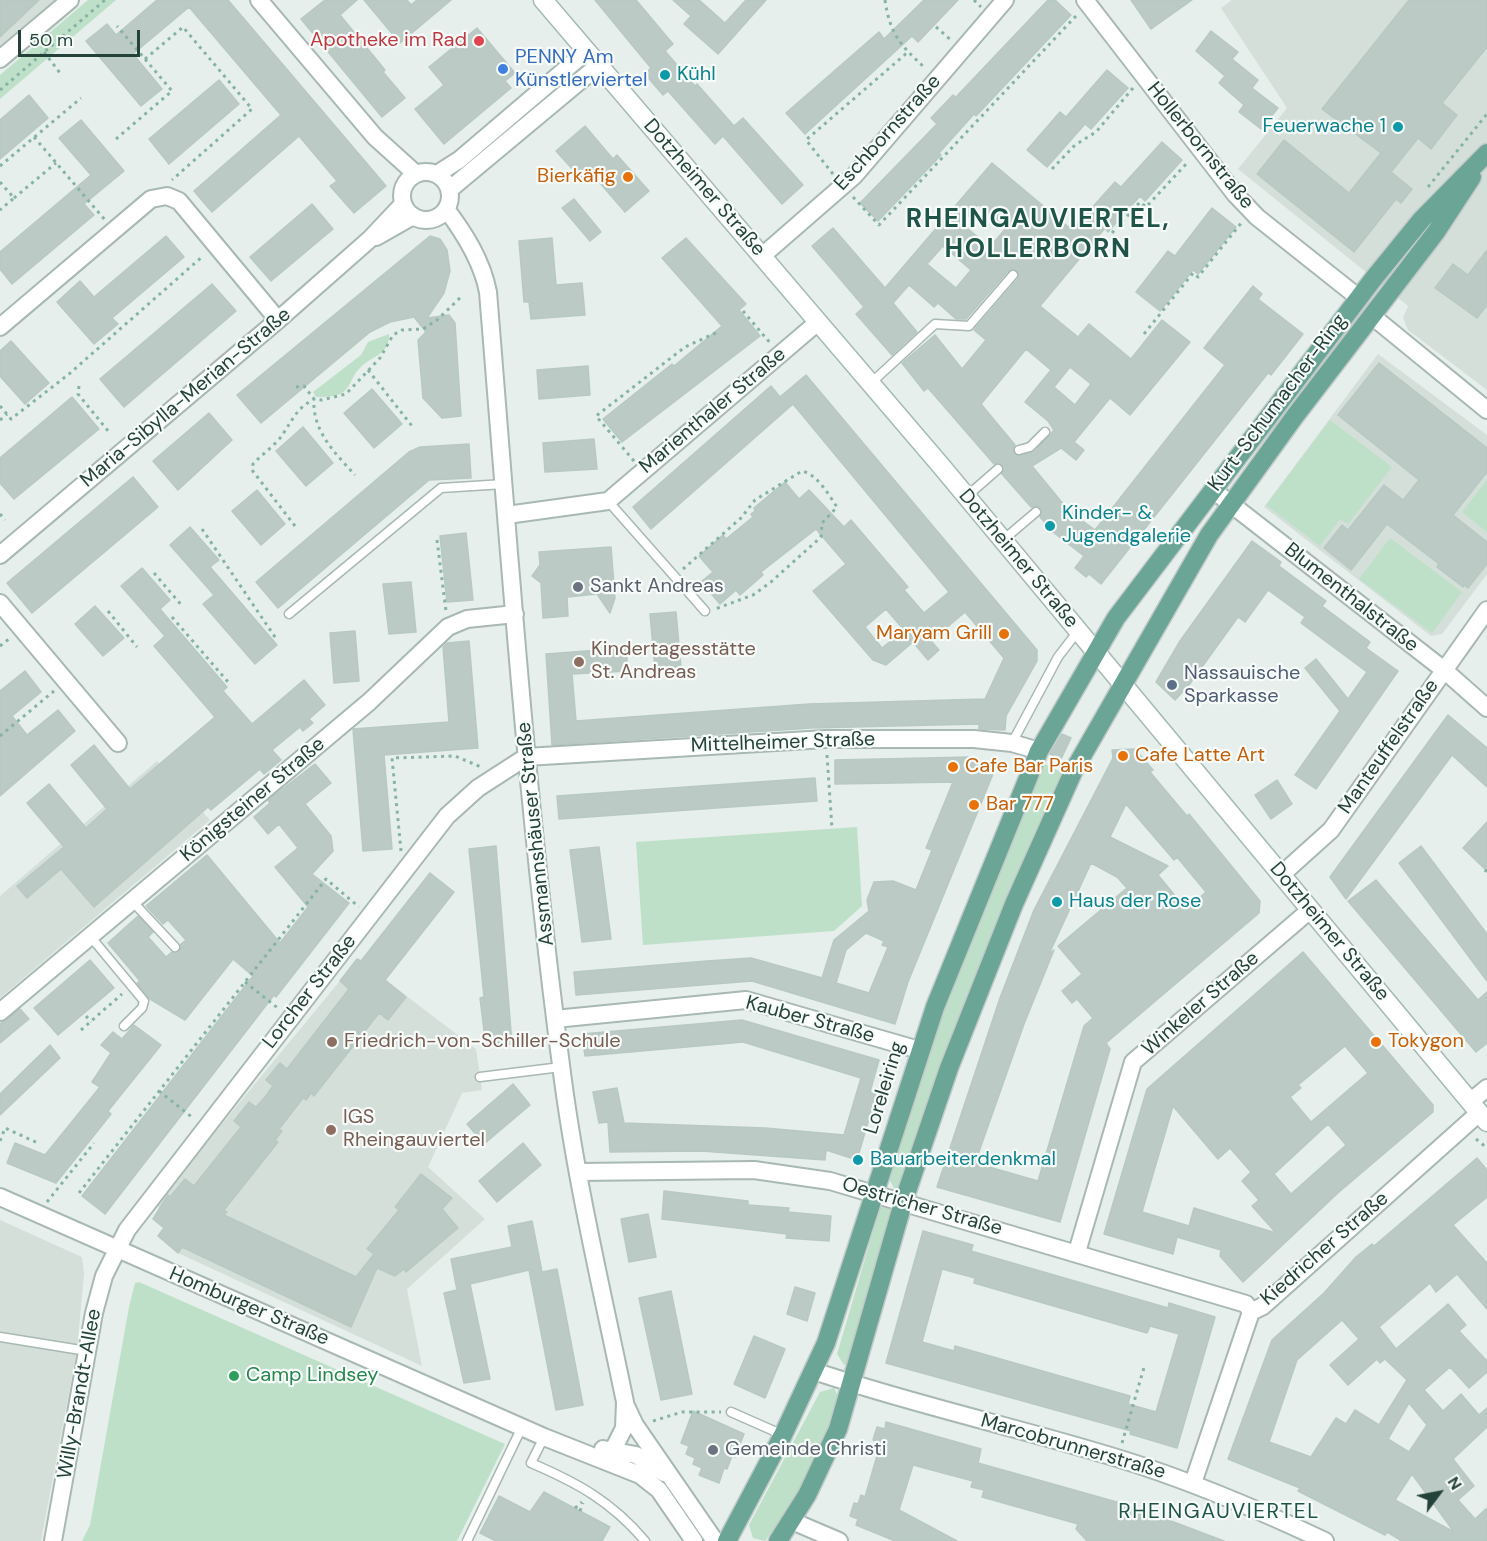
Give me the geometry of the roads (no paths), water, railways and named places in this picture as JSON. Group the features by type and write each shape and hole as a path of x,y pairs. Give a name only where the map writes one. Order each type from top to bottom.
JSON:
{"main road":[{"name":"Dotzheimer Straße","path":"543,0 967,497 1479,1112"},
{"name":"Kurt-Schumacher-Ring","path":"1095,652 1116,618 1359,298 1422,219 1485,155"},
{"name":"Kurt-Schumacher-Ring","path":"1123,686 1188,567 1230,503 1457,204 1485,155"},
{"name":"Loreleiring","path":"727,1541 814,1371 838,1313 919,1050 943,985 1039,751 1095,652"},
{"path":"778,1541 792,1521 822,1467 838,1429 903,1203 949,1068 1050,820 1074,770 1123,686"}],"street":[{"path":"0,59 70,0"},
{"path":"260,0 410,179 408,210 424,220 441,213 449,190 593,58"},
{"name":"Eschbornstraße","path":"762,256 843,187 1005,0"},
{"name":"Hollerbornstraße","path":"1089,1 1143,75 1250,211 1359,298"},
{"path":"437,174 593,58"},
{"path":"410,179 423,172 437,174 445,181 449,190"},
{"path":"0,327 151,199 167,196 179,201 278,320"},
{"name":"Maria-Sibylla-Merian-Straße","path":"0,555 408,210"},
{"name":"Assmannshäuser Straße","path":"441,213 478,261 488,292 526,757 561,1067 579,1172 625,1402 635,1425 681,1490"},
{"path":"1372,316 1487,410"},
{"name":"Marienthaler Straße","path":"608,501 818,322"},
{"name":"Blumenthalstraße","path":"1213,490 1444,670 1487,708"},
{"path":"507,515 608,501"},
{"path":"0,603 118,744"},
{"name":"Manteuffelstraße","path":"1281,875 1331,830 1487,610"},
{"name":"Königsteiner Straße","path":"0,1012 369,702 448,627 467,619 515,614"},
{"name":"Mittelheimer Straße","path":"526,757 826,739 974,739 1012,743 1039,751"},
{"name":"Lorcher Straße","path":"116,1250 127,1230 204,1127 447,816 495,776 526,757"},
{"name":"Winkeler Straße","path":"1077,1252 1133,1062 1310,910"},
{"name":"Kauber Straße","path":"555,1019 746,1000 919,1050"},
{"name":"Kiedricher Straße","path":"1193,1483 1251,1312 1263,1306 1479,1112 1487,1088"},
{"name":"Oestricher Straße","path":"579,1172 754,1170 830,1181 1077,1252 1246,1304 1251,1312"},
{"name":"Homburger Straße","path":"0,1197 563,1446 648,1480 660,1490 694,1541"},
{"name":"Willy-Brandt-Allee","path":"53,1541 99,1290 116,1250"},
{"name":"Marcobrunnerstraße","path":"814,1371 1117,1458 1193,1483 1262,1511 1325,1541"},
{"name":"Assmannshäuser Straße","path":"613,1450 624,1428 625,1402"},
{"name":"Homburger Straße","path":"563,1446 613,1450 636,1455 653,1464 681,1490"},
{"path":"681,1490 715,1541"},
{"path":"792,1521 839,1541"}],"lane":[{"path":"870,383 935,324 969,326 1013,275"},
{"path":"1019,450 1030,447 1045,432"},
{"path":"967,497 998,469"},
{"path":"289,614 441,488 504,484"},
{"path":"608,501 705,611"},
{"path":"1003,540 1035,512"},
{"path":"1012,743 1058,657 1078,632"},
{"path":"132,901 175,948"},
{"path":"90,936 144,1001 142,1008 124,1026"},
{"path":"480,1077 561,1067"},
{"path":"0,1337 87,1351"},
{"path":"731,1412 783,1435"},
{"path":"467,1541 522,1428"},
{"path":"544,1437 531,1463 603,1498 626,1518 645,1541"}],"place":[{"name":"Apotheke im Rad","path":"479,41"},
{"name":"PENNY Am Künstlerviertel","path":"503,69"},
{"name":"Kühl","path":"665,75"},
{"name":"Feuerwache 1","path":"1398,127"},
{"name":"Bierkäfig","path":"628,177"},
{"name":"Kinder- & Jugendgalerie","path":"1050,526"},
{"name":"Sankt Andreas","path":"578,587"},
{"name":"Maryam Grill","path":"1004,634"},
{"name":"Kindertagesstätte St. Andreas","path":"579,662"},
{"name":"Nassauische Sparkasse","path":"1172,685"},
{"name":"Cafe Latte Art","path":"1123,756"},
{"name":"Cafe Bar Paris","path":"953,767"},
{"name":"Bar 777","path":"974,805"},
{"name":"Haus der Rose","path":"1057,902"},
{"name":"Friedrich-von-Schiller-Schule","path":"332,1042"},
{"name":"Tokygon","path":"1376,1042"},
{"name":"IGS Rheingauviertel","path":"331,1130"},
{"name":"Bauarbeiterdenkmal","path":"858,1160"},
{"name":"Camp Lindsey","path":"234,1376"},
{"name":"Gemeinde Christi","path":"713,1450"}],"district":[{"name":"RHEINGAUVIERTEL, HOLLERBORN","path":"1038,235"},
{"name":"RHEINGAUVIERTEL","path":"1219,1512"}]}
